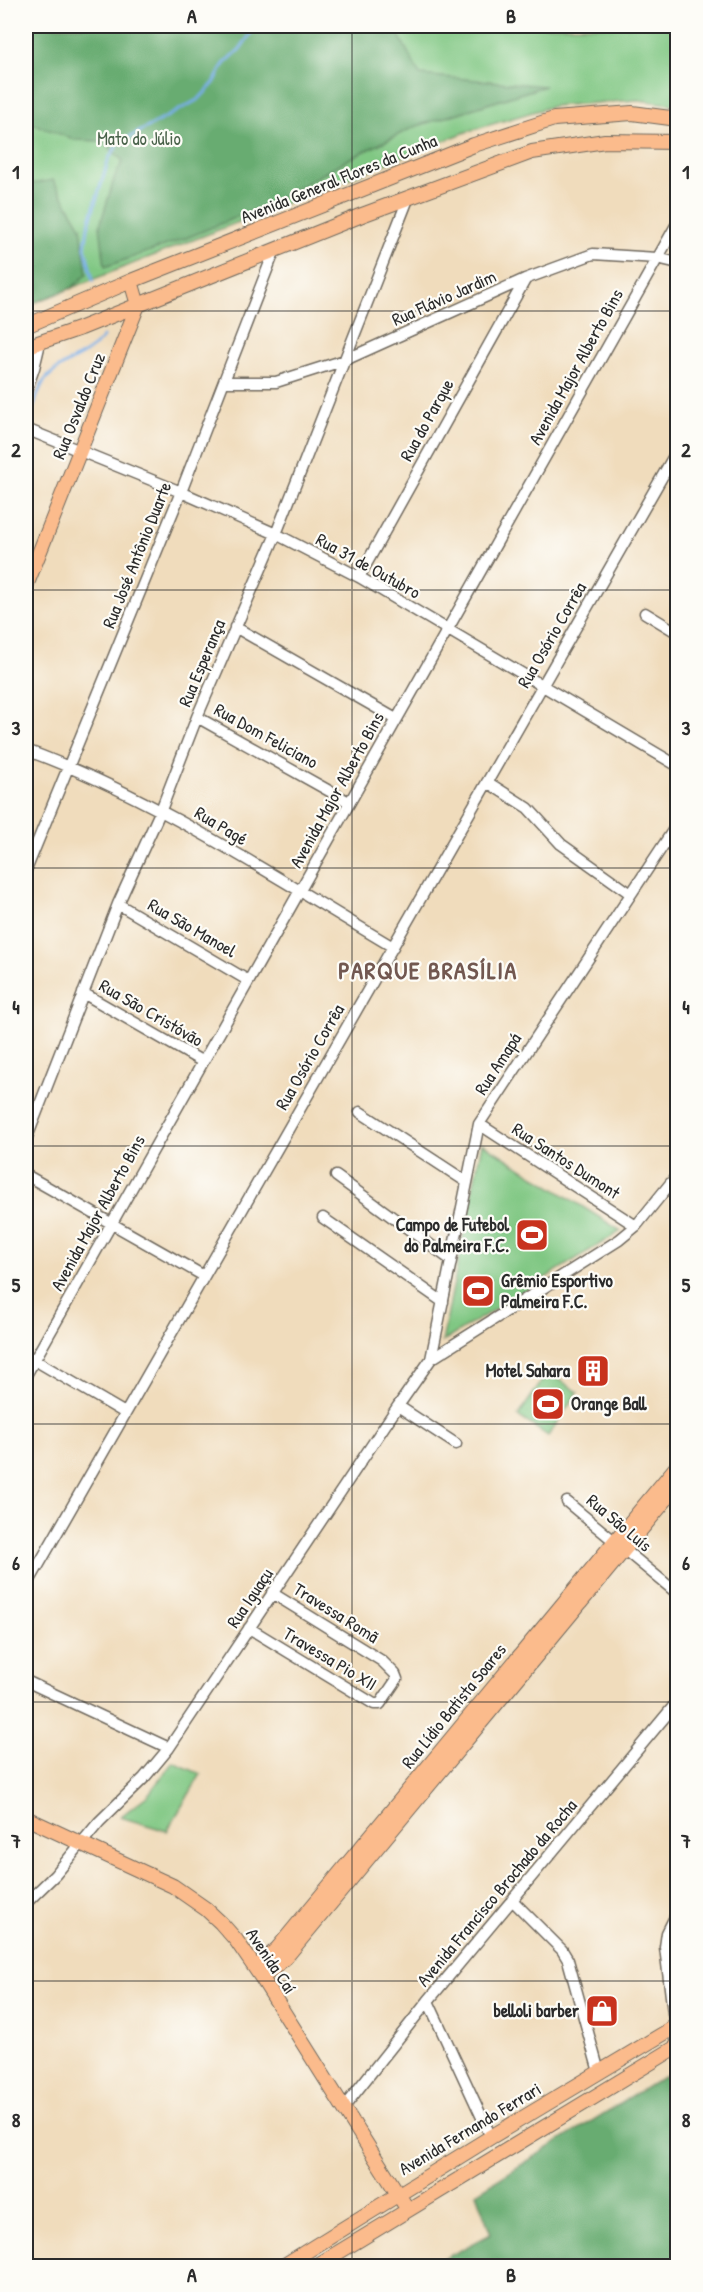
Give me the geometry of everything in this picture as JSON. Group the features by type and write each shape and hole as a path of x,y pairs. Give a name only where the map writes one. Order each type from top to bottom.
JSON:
{"main road":[{"name":"Avenida General Flores da Cunha","path":"26,326 131,280 474,145 554,119 632,113 678,119"},
{"path":"26,347 81,328 362,215 532,152 605,141 678,142"},
{"path":"131,280 138,305"},
{"name":"Rua Osvaldo Cruz","path":"26,586 138,305"},
{"path":"26,338 40,343"},
{"name":"Rua Lídio Batista Soares","path":"569,1606 614,1540 678,1465"},
{"name":"Rua Lídio Batista Soares","path":"259,1973 286,1957 311,1917 544,1635 569,1606 625,1550 678,1485"},
{"name":"Avenida Caí","path":"26,1818 173,1886 189,1895 221,1923 259,1973 408,2210"},
{"name":"Avenida Fernando Ferrari","path":"283,2266 676,2026"},
{"name":"Avenida Fernando Ferrari","path":"316,2266 677,2046"}],"street":[{"name":"Rua Esperança","path":"26,1140 118,904 161,810 197,717 276,534 408,199"},
{"name":"Avenida Major Alberto Bins","path":"26,1375 30,1358 111,1224 678,222"},
{"name":"Rua José Antônio Duarte","path":"26,870 181,492 274,252"},
{"name":"Rua Flávio Jardim","path":"225,382 276,382 345,360 525,279 593,254 657,258 678,263"},
{"name":"Rua do Parque","path":"359,577 525,279"},
{"path":"26,391 40,343"},
{"name":"Rua 31 de Outubro","path":"30,431 181,492 276,534 359,577 678,766"},
{"name":"Rua Osório Corrêa","path":"26,1587 678,449"},
{"path":"645,613 678,633"},
{"path":"235,627 396,719"},
{"name":"Rua Dom Feliciano","path":"197,717 349,802"},
{"name":"Rua Pagé","path":"26,750 68,766 161,810 393,947"},
{"path":"487,782 528,808 561,844 631,894"},
{"name":"Rua Amapá","path":"432,1359 479,1124 678,823"},
{"name":"Rua São Manoel","path":"118,904 249,981"},
{"name":"Rua São Cristóvão","path":"83,993 203,1062"},
{"path":"360,1112 467,1182"},
{"name":"Rua Santos Dumont","path":"479,1124 636,1226"},
{"path":"26,1175 204,1276"},
{"path":"432,1359 619,1240 636,1226 677,1175"},
{"path":"336,1176 451,1260"},
{"path":"323,1218 443,1302"},
{"path":"30,1358 125,1413"},
{"name":"Rua Iguaçu","path":"26,1903 55,1875 99,1822 144,1778 169,1748 398,1406 432,1359"},
{"path":"398,1406 456,1444"},
{"name":"Rua São Luís","path":"567,1502 678,1594"},
{"name":"Travessa Romã","path":"272,1593 382,1661"},
{"name":"Travessa Pio XII","path":"249,1628 377,1705 397,1679 382,1661"},
{"path":"26,1682 169,1748"},
{"name":"Avenida Francisco Brochado da Rocha","path":"344,2107 428,2001 678,1701"},
{"path":"512,1900 562,1950 568,1960 599,2072"},
{"path":"677,2046 665,1947 667,1933 678,1911"},
{"path":"428,2001 491,2137"}],"green space":[{"name":"Mato do Júlio","path":"26,26 677,26 677,105 638,100 553,106 466,132 26,306"},
{"name":"Mato do Júlio","path":"26,26 394,26 420,75 545,86 414,127 347,160 273,202 184,239 105,267 100,225 115,176 123,161 102,141 75,140 26,121 26,71 31,59 26,56"},
{"path":"53,180 81,227 87,274 72,288 26,306 26,185"},
{"path":"482,1143 621,1231 442,1342"},
{"name":"Orange Ball","path":"548,1372 578,1392 548,1436 518,1416"},
{"path":"173,1762 201,1774 167,1831 120,1817 148,1795"},
{"path":"677,2068 677,2266 437,2266 436,2263 491,2234 476,2193"}],"waterway":[{"path":"93,280 85,247 88,227 109,158 119,143 199,99 214,83 224,64 240,49 256,26"},
{"path":"26,428 43,383 56,370 90,350 103,337"}],"place":[{"name":"Campo de Futebol do Palmeira F.C.","path":"532,1235"},
{"name":"Grêmio Esportivo Palmeira F.C.","path":"478,1291"},
{"name":"Motel Sahara","path":"593,1371"},
{"name":"Orange Ball","path":"548,1404"},
{"name":"belloli barber","path":"602,2011"}],"district":[{"name":"PARQUE BRASÍLIA","path":"428,971"}]}
